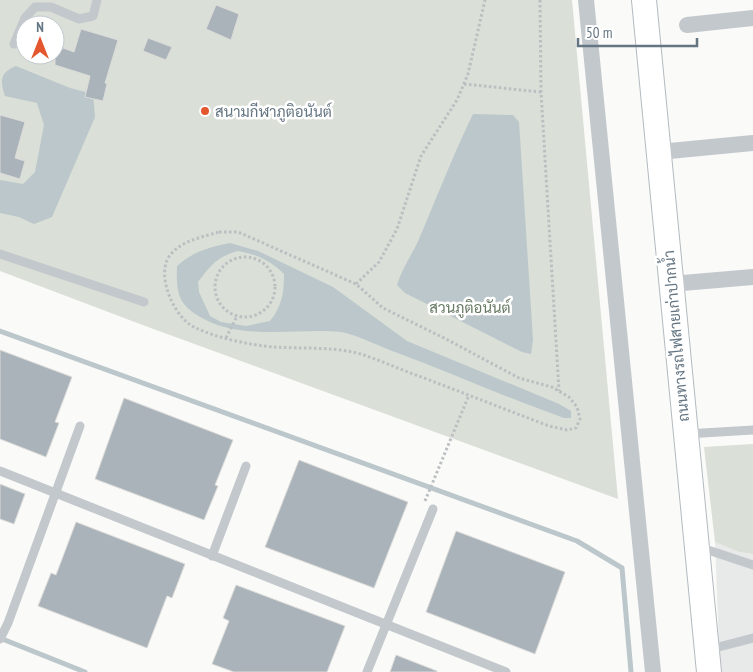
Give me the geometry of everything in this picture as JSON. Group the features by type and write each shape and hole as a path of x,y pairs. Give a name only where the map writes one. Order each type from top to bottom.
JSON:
{"main road":[{"name":"ถนนทางรถไฟสายเก่าปากน้ำ","path":"644,0 708,661"}],"street":[{"path":"586,0 653,672"},
{"path":"687,24 753,18"},
{"path":"659,152 753,143"},
{"path":"671,284 753,276"}],"lane":[{"path":"14,44 25,18 35,7 50,7 79,19 93,16 97,0"},
{"path":"0,254 144,302"},
{"path":"0,639 8,623 80,426"},
{"path":"686,434 753,430"},
{"path":"212,556 246,466"},
{"path":"0,471 506,672"},
{"path":"367,672 433,509"},
{"path":"696,546 753,565"},
{"path":"708,661 753,638"}],"path":[{"path":"356,284 379,262 397,229 421,156 457,100 468,74 485,0"},
{"path":"540,0 541,92 560,391"},
{"path":"464,84 541,92"},
{"path":"219,232 238,232 356,284 384,308 519,378 560,391 578,407 580,418 576,428 567,430 549,426 362,354 322,348 272,347 226,338 195,328 180,317 170,296 164,271 166,260 172,252 183,244 219,232"},
{"path":"239,258 258,260 266,266 272,275 275,284 274,294 264,310 256,315 247,317 237,316 228,312 216,296 217,276 230,261 239,258"},
{"path":"226,338 237,316"},
{"path":"426,496 469,395"}],"shaded area":[{"path":"16,66 70,88 93,94 95,117 52,217 34,224 19,217 0,213 0,180 23,184 35,172 44,125 37,103 5,96 2,85 4,74"},
{"path":"473,114 513,115 519,122 533,340 531,354 522,352 405,293 397,285"},
{"path":"230,243 258,251 333,287 407,341 559,404 571,411 571,418 564,418 347,333 325,331 255,332 221,326 206,320 190,310 181,299 177,285 177,266 208,248","holes":["238,251 268,262 284,274 282,299 270,321 246,326 221,322 210,316 199,292 198,282 211,266 220,259"]},
{"path":"715,542 739,552 753,554 753,672 720,672"}],"green space":[{"name":"สวนภูติอนันต์","path":"0,0 572,0 618,499 0,271"},
{"path":"753,444 753,554 739,552 715,542 704,447"}],"building":[{"path":"216,5 239,14 231,40 206,29"},
{"path":"81,29 118,40 105,83 107,84 103,101 85,97 90,76 55,65 65,65 65,49 74,52"},
{"path":"148,38 172,47 166,60 143,51"},
{"path":"0,115 25,122 15,158 25,161 20,179 0,173"},
{"path":"0,350 72,377 55,422 59,423 46,457 0,439"},
{"path":"124,398 233,440 215,485 218,486 204,520 95,479"},
{"path":"299,460 408,502 374,588 265,547"},
{"path":"0,484 25,494 14,524 0,519"},
{"path":"76,522 185,564 172,598 167,596 147,648 38,606 51,573 56,575"},
{"path":"456,531 565,572 535,654 426,612"},
{"path":"236,585 345,626 327,672 234,672 212,664 229,621 223,618"},
{"path":"396,655 437,671 437,672 390,672"}],"waterway":[{"path":"0,331 577,541 622,568 631,672"},
{"path":"0,638 85,672"}],"place":[{"name":"สนามกีฬาภูติอนันต์","path":"205,111"}]}
